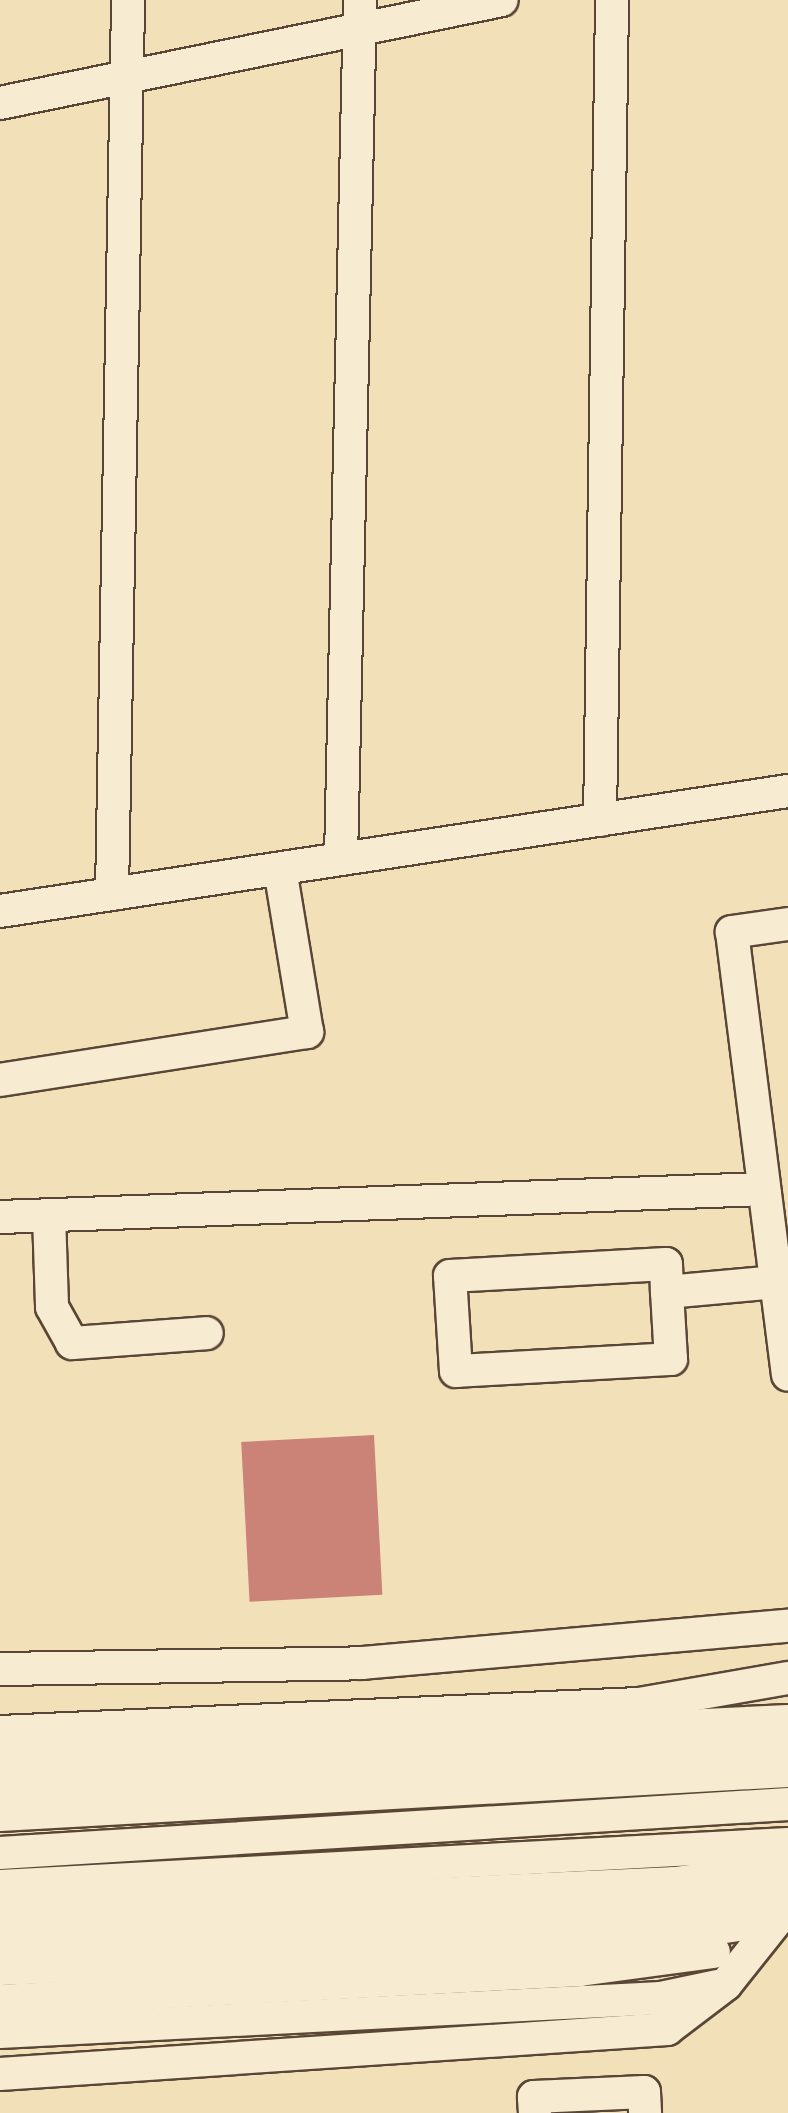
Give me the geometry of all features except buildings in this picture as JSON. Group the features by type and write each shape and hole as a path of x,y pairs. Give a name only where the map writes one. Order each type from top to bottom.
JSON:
{"street":[{"path":"112,894 128,0"},
{"path":"0,103 127,77 360,15 502,0"},
{"path":"600,820 612,0"},
{"path":"340,859 360,15"},
{"path":"0,911 788,791"},
{"path":"0,1080 307,1032 280,869"},
{"path":"788,924 732,932 788,1374"},
{"path":"0,1217 764,1189"},
{"path":"49,1215 52,1307 72,1343 206,1333"},
{"path":"666,1264 667,1292 671,1359 456,1371 450,1276 666,1264"},
{"path":"667,1292 781,1298"},
{"path":"0,1669 362,1663 788,1626"},
{"path":"0,1732 639,1704 788,1678"},
{"path":"0,1759 788,1720"},
{"path":"0,1790 788,1746"},
{"path":"0,1815 788,1771"},
{"path":"0,1853 788,1804"},
{"path":"0,1886 788,1844"},
{"path":"0,1914 675,1883 788,1868"},
{"path":"0,1943 582,1917 778,1914"},
{"path":"0,1969 619,1943 778,1914"},
{"path":"0,2074 667,2029 726,1984 778,1914"},
{"path":"0,2001 597,1968 778,1914"},
{"path":"0,2032 661,1998 726,1984"},
{"path":"535,2113 534,2097 644,2092 646,2113"}]}
